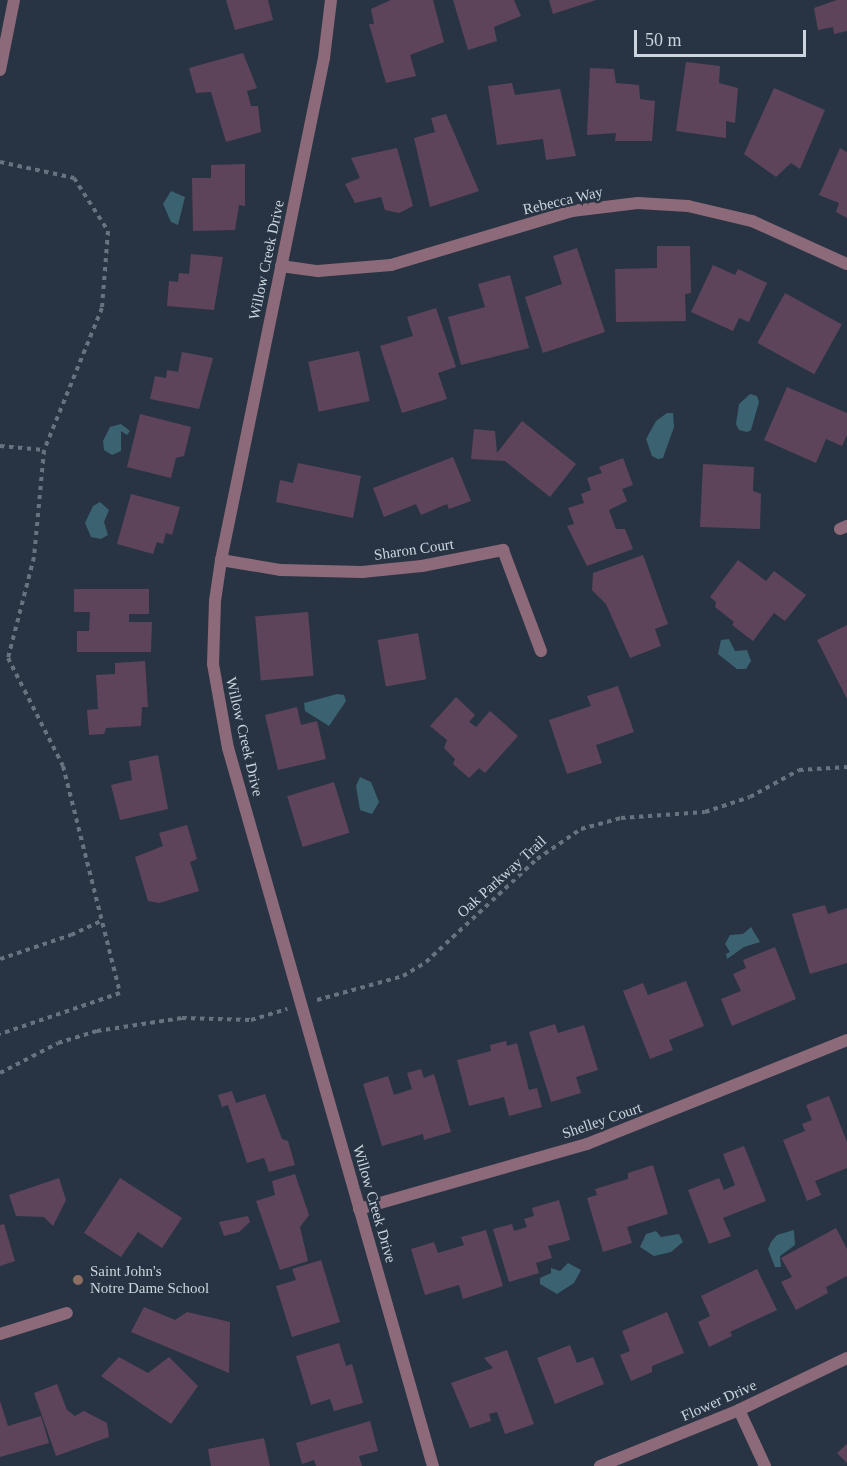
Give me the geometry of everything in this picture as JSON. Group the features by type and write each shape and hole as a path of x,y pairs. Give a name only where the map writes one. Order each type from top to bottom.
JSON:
{"street":[{"path":"0,70 14,0"},
{"name":"Willow Creek Drive","path":"331,0 324,58 221,560 215,601 213,664 218,705 433,1466"},
{"name":"Rebecca Way","path":"281,266 318,271 391,265 572,212 638,203 688,206 741,218 847,264"},
{"name":"Sharon Court","path":"221,560 281,570 362,572 422,566 503,550 541,651"},
{"name":"Shelley Court","path":"359,1209 587,1143 847,1040"},
{"path":"0,1334 68,1313"},
{"name":"Flower Drive","path":"600,1466 739,1410 847,1358"},
{"path":"739,1410 765,1466"}],"path":[{"path":"0,162 74,178 108,231 102,308 44,450 34,557 8,658 63,766 120,993 0,1034"},
{"path":"0,446 44,450"},
{"name":"Oak Parkway Trail","path":"322,999 403,976 426,962 537,859 580,829 621,818 705,812 750,797 798,770 847,767"},
{"path":"0,959 71,935 103,920"},
{"path":"0,1073 58,1043 97,1031 182,1018 251,1020 276,1012"}],"water":[{"path":"171,191 185,197 178,225 171,222 163,204"},
{"path":"750,394 757,396 759,402 751,430 747,432 739,430 736,424 739,404"},
{"path":"667,413 673,413 674,427 663,458 658,459 652,456 646,439 656,421"},
{"path":"121,424 130,431 127,435 121,431 121,451 112,455 104,450 103,441 110,427"},
{"path":"100,502 109,510 104,522 108,535 101,539 91,537 85,523 93,506"},
{"path":"729,639 735,651 747,650 751,661 746,669 737,669 718,654 721,640"},
{"path":"337,694 344,695 346,701 329,726 305,711 304,703"},
{"path":"360,777 371,782 379,802 372,814 360,810 356,786"},
{"path":"751,927 760,942 744,947 727,959 726,954 730,952 725,944 730,935 743,934"},
{"path":"794,1230 795,1245 780,1256 781,1267 775,1267 768,1249 771,1242 777,1235"},
{"path":"656,1231 661,1237 679,1234 683,1242 671,1252 654,1256 640,1247 646,1234"},
{"path":"568,1263 581,1270 574,1283 557,1294 540,1284 540,1278 551,1273 551,1268 560,1271"}],"building":[{"path":"226,0 268,0 273,20 235,30"},
{"path":"391,0 433,0 444,42 410,55 416,76 386,83 369,24 374,24 371,9"},
{"path":"453,0 514,0 521,16 494,27 497,41 468,50"},
{"path":"549,0 596,0 553,14"},
{"path":"837,0 847,0 847,31 834,34 833,27 818,30 814,8"},
{"path":"243,53 257,88 247,91 251,106 258,106 261,132 226,142 211,92 196,93 189,68"},
{"path":"686,62 720,66 719,83 738,88 735,123 726,121 726,138 676,131"},
{"path":"590,68 614,69 616,83 639,85 640,99 655,101 652,141 615,141 616,133 587,135"},
{"path":"512,83 515,95 560,89 576,156 546,160 543,139 497,145 488,86"},
{"path":"774,88 825,110 800,169 791,163 776,177 744,154"},
{"path":"446,114 479,191 430,207 414,138 435,132 431,118"},
{"path":"397,148 413,206 399,213 385,210 381,197 355,203 345,184 360,178 351,158"},
{"path":"840,148 847,152 847,218 836,212 839,203 819,195"},
{"path":"245,164 245,206 239,205 235,230 193,231 192,178 211,178 211,165"},
{"path":"657,246 690,246 691,293 685,294 686,321 616,322 615,269 657,268"},
{"path":"577,248 605,332 543,353 525,297 562,284 553,256"},
{"path":"191,254 223,257 214,310 167,306 169,281 178,282 179,273 189,274"},
{"path":"713,265 735,275 738,269 767,283 749,322 739,318 733,331 691,312"},
{"path":"510,275 529,348 461,365 448,317 485,307 478,284"},
{"path":"785,293 842,325 814,374 757,343"},
{"path":"436,308 456,367 438,373 447,399 402,413 380,346 413,336 407,317"},
{"path":"359,351 370,401 319,412 308,362"},
{"path":"182,352 213,358 199,409 150,399 155,376 166,378 167,370 178,372"},
{"path":"787,387 847,413 847,435 842,446 826,439 816,463 764,440"},
{"path":"140,414 191,427 184,456 176,458 171,478 127,467"},
{"path":"522,421 576,464 550,497 505,461 471,459 474,429 495,431 497,453"},
{"path":"453,457 471,501 449,509 447,504 421,515 416,504 384,517 373,488"},
{"path":"623,458 633,485 622,489 627,501 609,510 616,529 625,529 633,549 587,566 567,526 574,524 568,508 584,503 581,494 591,490 587,478 602,473 599,467"},
{"path":"298,463 361,476 353,518 276,502 280,480 293,483"},
{"path":"703,464 754,467 753,491 761,494 760,529 700,527"},
{"path":"131,494 180,507 172,535 166,533 163,544 157,542 153,554 117,544"},
{"path":"643,555 668,624 655,629 661,646 630,658 606,604 592,590 593,573"},
{"path":"738,560 766,581 774,571 806,595 785,621 774,613 753,641 732,625 734,622 715,607 716,602 710,597"},
{"path":"74,589 149,589 149,614 129,614 129,622 152,622 151,652 77,652 77,631 89,631 90,612 74,612"},
{"path":"308,612 314,676 261,680 255,617"},
{"path":"847,625 847,699 817,640"},
{"path":"418,633 426,679 386,686 378,640"},
{"path":"145,661 148,707 142,707 141,726 106,728 104,734 89,735 87,710 98,709 96,675 115,674 115,663"},
{"path":"618,686 634,732 596,745 602,763 567,774 549,720 591,706 587,696"},
{"path":"456,697 475,715 469,722 476,727 490,711 518,736 485,773 479,768 469,778 453,764 455,759 444,748 447,740 430,726"},
{"path":"297,707 301,725 317,721 326,759 278,770 265,715"},
{"path":"158,755 168,809 120,820 111,785 132,780 129,761"},
{"path":"334,782 349,833 303,847 287,796"},
{"path":"187,825 197,859 190,862 199,891 159,903 148,901 135,857 163,846 159,833"},
{"path":"825,905 828,914 847,908 847,963 810,974 792,914"},
{"path":"775,947 796,999 732,1026 721,999 741,991 733,974 746,968 743,960"},
{"path":"686,981 704,1026 669,1040 673,1050 650,1059 623,991 643,983 648,995"},
{"path":"555,1024 558,1033 584,1025 598,1070 576,1077 581,1093 551,1102 529,1032"},
{"path":"506,1041 507,1046 517,1043 529,1090 537,1088 542,1107 509,1116 504,1097 469,1106 457,1060 491,1051 490,1045"},
{"path":"421,1069 424,1078 434,1074 451,1132 424,1140 423,1134 382,1146 363,1084 388,1076 394,1095 412,1089 407,1073"},
{"path":"232,1091 236,1103 265,1094 282,1139 288,1141 295,1165 269,1172 264,1158 247,1163 228,1105 222,1107 218,1095"},
{"path":"829,1096 847,1142 847,1168 815,1181 821,1195 807,1201 783,1140 805,1131 802,1124 812,1120 806,1105"},
{"path":"744,1146 766,1201 723,1218 731,1236 709,1244 688,1190 719,1178 724,1190 735,1185 723,1154"},
{"path":"653,1165 668,1214 627,1227 632,1243 603,1252 587,1198 597,1195 595,1189 628,1179 628,1173"},
{"path":"295,1174 309,1215 300,1227 308,1261 280,1270 256,1201 275,1195 272,1181"},
{"path":"59,1178 66,1200 53,1226 44,1217 16,1216 9,1195"},
{"path":"120,1178 182,1218 162,1248 138,1232 121,1257 84,1233"},
{"path":"559,1200 570,1240 548,1246 552,1258 536,1263 539,1273 509,1282 493,1229 512,1224 514,1231 527,1227 524,1219 534,1216 532,1208"},
{"path":"248,1216 250,1222 239,1232 224,1236 219,1222"},
{"path":"4,1224 15,1261 0,1266 0,1225"},
{"path":"836,1228 847,1249 847,1276 826,1287 828,1293 796,1310 781,1282 792,1277 781,1258"},
{"path":"486,1230 503,1286 463,1299 459,1285 425,1295 411,1249 434,1242 438,1253 464,1245 461,1237"},
{"path":"321,1260 340,1322 292,1337 276,1286 296,1280 292,1269"},
{"path":"757,1269 777,1310 730,1332 732,1336 709,1347 698,1322 710,1316 701,1296"},
{"path":"144,1307 175,1320 187,1312 230,1322 229,1373 131,1332"},
{"path":"667,1312 684,1353 652,1366 652,1372 631,1381 620,1355 630,1351 622,1331"},
{"path":"339,1343 346,1366 352,1364 363,1403 334,1411 330,1399 311,1405 296,1356"},
{"path":"570,1345 577,1363 593,1357 604,1384 555,1404 537,1358"},
{"path":"507,1350 534,1424 505,1434 497,1412 489,1414 491,1421 470,1428 451,1383 493,1368 484,1358"},
{"path":"119,1357 148,1373 169,1357 198,1386 171,1424 101,1376"},
{"path":"57,1384 67,1410 75,1416 84,1411 107,1423 109,1437 56,1456 34,1393"},
{"path":"0,1401 8,1426 41,1416 49,1443 0,1457"},
{"path":"370,1421 378,1451 359,1456 362,1466 316,1466 314,1460 302,1464 296,1443"},
{"path":"264,1438 270,1466 211,1466 208,1449"},
{"path":"847,1444 847,1463 837,1453"}],"place":[{"name":"Saint John's Notre Dame School","path":"78,1280"}]}
